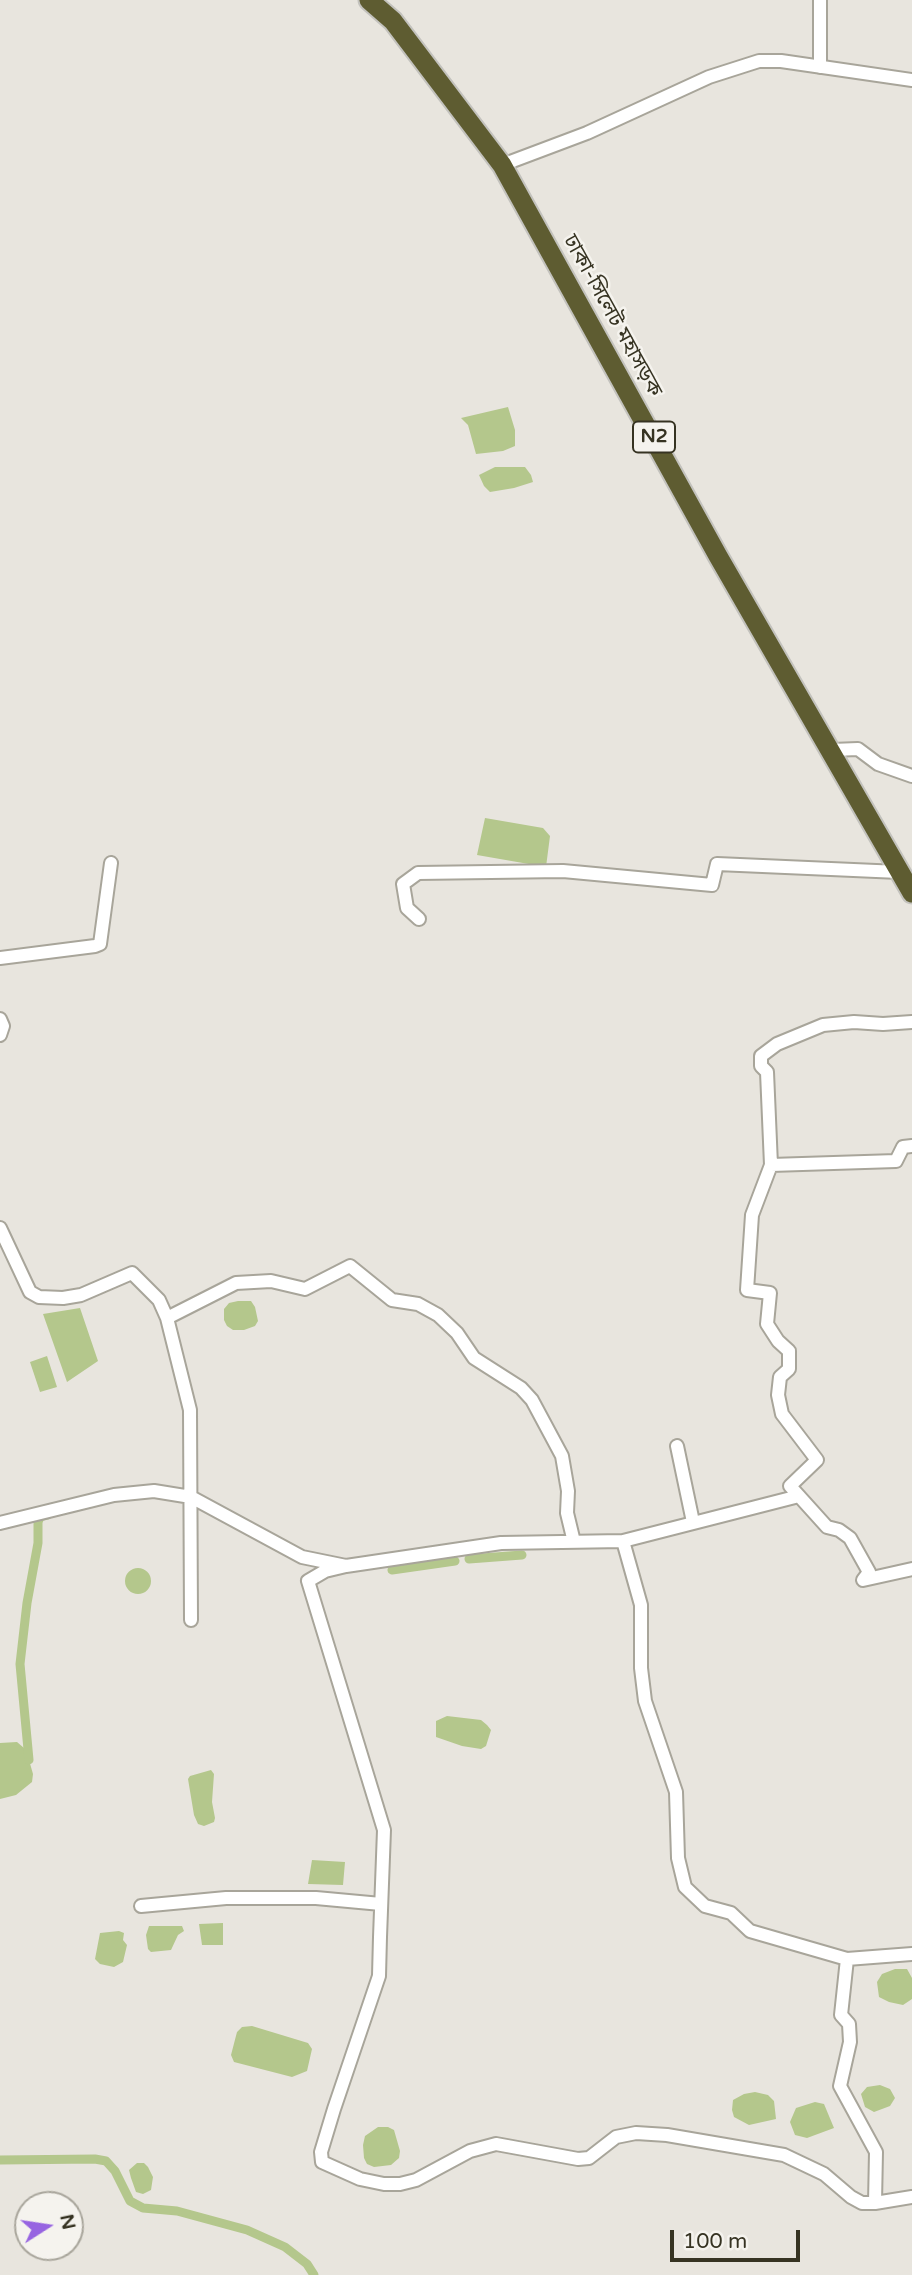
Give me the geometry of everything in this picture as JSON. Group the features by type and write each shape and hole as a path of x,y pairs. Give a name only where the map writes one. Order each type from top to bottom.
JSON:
{"highway":[{"name":"ঢাকা-সিলেট মহাসড়ক","path":"369,0 393,21 502,165 718,556 912,893"}],"street":[{"path":"820,0 820,67"},
{"path":"502,165 587,133 709,77 758,61 781,61 912,80"},
{"path":"832,750 858,750 878,764 912,776"},
{"path":"0,958 100,944 103,939 111,863"},
{"path":"419,919 407,908 403,884 418,873 563,871 712,885 717,864 899,872"},
{"path":"0,1018 3,1026 0,1035"},
{"path":"912,1022 823,1025 777,1044 761,1056 761,1066 767,1072 771,1165 752,1215 747,1290 770,1293 767,1324 778,1341 789,1351 789,1368 780,1377 778,1395 782,1414 794,1426 817,1460 790,1486 827,1527 839,1530 850,1538 869,1572 863,1580 912,1569"},
{"path":"771,1165 896,1161 903,1147 912,1146"},
{"path":"0,1228 30,1292 39,1297 63,1298 81,1295 132,1273 159,1300 167,1318 190,1410 191,1620"},
{"path":"167,1318 236,1283 271,1281 305,1289 350,1266 392,1300 418,1304 438,1315 474,1358 521,1388 532,1400 562,1456 568,1491 567,1513 574,1542"},
{"path":"677,1446 693,1522"},
{"path":"0,1523 114,1496 154,1491 191,1497 302,1557 346,1566"},
{"path":"799,1496 623,1541 501,1543 346,1566 325,1571 308,1581 360,1744 374,1802 384,1830 379,1976 334,2109 321,2152 322,2162 360,2179 400,2184 416,2179 470,2151 496,2144 578,2159 589,2158 616,2137 636,2133 784,2155 824,2174 862,2203 912,2197"},
{"path":"623,1541 641,1605 641,1668 645,1701 676,1792 678,1858 685,1887 705,1906 731,1913 750,1931 847,1959 912,1954"},
{"path":"141,1906 226,1898 316,1898 380,1903"},
{"path":"847,1959 841,2015 849,2024 850,2042 840,2086 876,2152 875,2203"}],"shaded area":[{"path":"508,407 515,430 515,446 503,451 476,454 468,425 461,418"},
{"path":"495,467 525,467 533,482 490,492 479,475"},
{"path":"485,818 543,828 550,836 546,867 477,855"},
{"path":"251,1301 258,1321 255,1326 233,1330 227,1326 224,1309 229,1303"},
{"path":"80,1308 98,1361 67,1382 43,1314"},
{"path":"47,1356 57,1387 40,1392 30,1362"},
{"path":"138,1568 147,1572 151,1581 147,1590 138,1594 129,1590 125,1581 129,1572"},
{"path":"447,1716 481,1720 491,1730 486,1746 481,1749 462,1746 436,1737 436,1721"},
{"path":"17,1742 24,1748 29,1760 32,1782 16,1795 0,1799 0,1743"},
{"path":"211,1770 214,1774 212,1802 215,1818 214,1822 204,1826 198,1824 194,1815 188,1779"},
{"path":"312,1860 345,1862 343,1885 308,1884"},
{"path":"223,1923 223,1945 202,1945 199,1924"},
{"path":"149,1926 182,1926 184,1931 178,1935 171,1950 151,1952 146,1935"},
{"path":"100,1933 124,1933 123,1940 127,1945 123,1962 114,1967 100,1964 95,1959"},
{"path":"895,1969 907,1969 912,1978 912,1999 903,2005 879,1997 877,1982 882,1974"},
{"path":"252,2026 308,2043 312,2049 307,2071 292,2077 234,2062 231,2055 237,2032 242,2027"},
{"path":"880,2085 890,2089 895,2098 890,2106 874,2112 865,2107 861,2094 867,2087"},
{"path":"755,2092 768,2095 774,2101 776,2119 749,2125 734,2117 733,2100"},
{"path":"815,2102 824,2104 834,2128 807,2138 795,2135 790,2122 796,2108"},
{"path":"378,2127 394,2130 400,2151 399,2158 391,2165 374,2167 367,2164 364,2158 363,2145 365,2136"},
{"path":"137,2163 144,2163 153,2177 151,2190 143,2194 136,2192 129,2170"}],"waterway":[{"path":"29,1760 20,1664 38,1543 38,1522 40,1517 48,1515"},
{"path":"469,1559 522,1555"},
{"path":"392,1570 455,1561"},
{"path":"0,2160 106,2161 115,2171 130,2201 143,2208 177,2211 247,2230 285,2247 307,2264 314,2275"}]}
